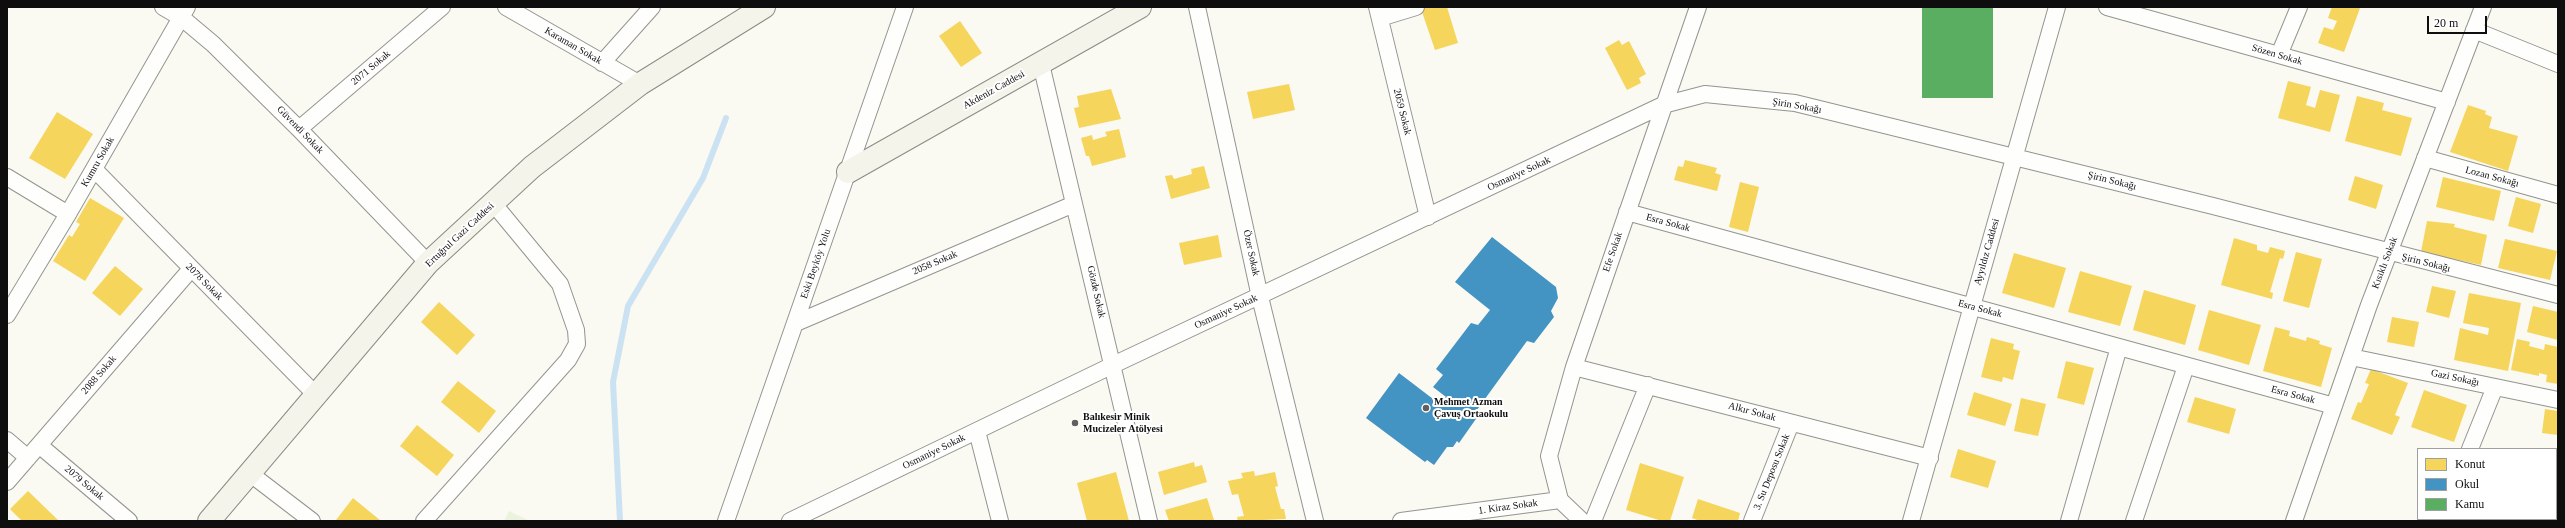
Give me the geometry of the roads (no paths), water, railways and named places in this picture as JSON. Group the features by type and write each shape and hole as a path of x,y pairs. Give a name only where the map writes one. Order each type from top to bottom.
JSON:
{"main road":[{"name":"Ertuğrul Gazi Caddesi","path":"209,521 248,472 428,263 532,167 640,84 764,7"},
{"name":"Akdeniz Caddesi","path":"848,172 1140,7"}],"street":[{"name":"Güvendi Sokak","path":"163,7 184,12 213,44 299,129 428,263"},
{"name":"2071 Sokak","path":"299,129 442,7"},
{"name":"Karaman Sokak","path":"506,7 640,84"},
{"path":"602,63 652,7"},
{"name":"Eski Beyköy Yolu","path":"728,520 905,7"},
{"name":"Özer Sokak","path":"1197,7 1260,297 1315,521"},
{"path":"1378,12 1416,7"},
{"name":"Efe Sokak","path":"1560,500 1549,456 1574,367 1698,7"},
{"name":"Ayyıldız Caddesi","path":"1911,521 2057,7"},
{"name":"Sözen Sokak","path":"2107,7 2447,102"},
{"path":"2279,55 2299,7"},
{"name":"Kısıklı Sokak","path":"2294,521 2389,253 2483,7"},
{"name":"Kumru Sokak","path":"7,315 68,214 184,12"},
{"name":"2059 Sokak","path":"1378,12 1428,217"},
{"path":"2474,30 2558,64"},
{"name":"Gözde Sokak","path":"1041,64 1149,521"},
{"name":"Şirin Sokağı","path":"1663,105 1705,94 1795,103 2015,156 2213,206 2389,253 2558,295"},
{"name":"Osmaniye Sokak","path":"790,521 1113,365 1260,297 1663,105"},
{"name":"Lozan Sokağı","path":"2425,158 2558,195"},
{"name":"2078 Sokak","path":"94,168 191,269 315,394"},
{"path":"7,177 68,214"},
{"path":"424,521 568,360 577,344 576,330 560,284 493,203"},
{"name":"2058 Sokak","path":"796,323 1074,204"},
{"name":"Esra Sokak","path":"1627,212 2334,406"},
{"name":"2088 Sokak","path":"7,482 191,269"},
{"path":"2069,521 2119,347"},
{"name":"Gazi Sokağı","path":"2351,357 2558,400"},
{"path":"2134,521 2186,366"},
{"name":"Alkır Sokak","path":"1574,367 1930,458"},
{"path":"1593,521 1648,385"},
{"path":"2470,448 2495,387"},
{"name":"3. Su Deposu Sokak","path":"1752,521 1791,423"},
{"path":"978,431 1000,521"},
{"path":"7,440 28,458"},
{"name":"2079 Sokak","path":"39,445 129,521"},
{"path":"248,472 312,521"},
{"path":"1560,500 1582,521"},
{"name":"1. Kiraz Sokak","path":"1401,521 1560,500"}],"waterway":[{"path":"620,521 613,382 628,306 703,178 726,118"}],"place":[{"name":"Mehmet Azman Çavuş Ortaokulu","path":"1426,408"},
{"name":"Balıkesir Minik Mucizeler Atölyesi","path":"1075,423"}]}
